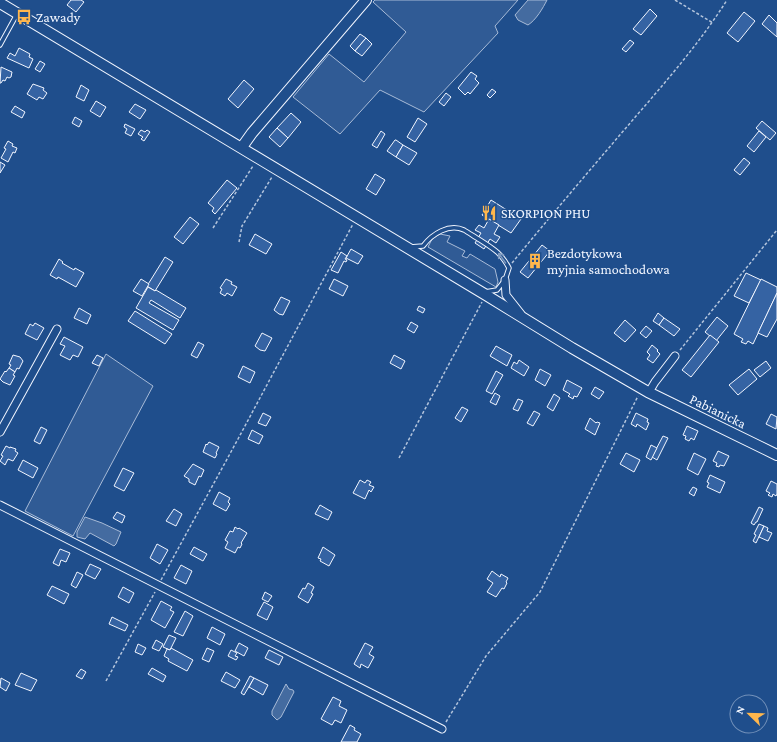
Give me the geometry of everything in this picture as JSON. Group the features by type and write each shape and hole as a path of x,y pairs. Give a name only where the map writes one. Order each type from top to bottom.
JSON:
{"main road":[{"path":"242,147 366,0"},
{"name":"Pabianicka","path":"0,3 242,147 572,348 646,391 777,455"}],"street":[{"path":"505,280 506,295 525,319"},
{"path":"0,432 57,329"},
{"path":"646,391 675,356"},
{"path":"0,505 442,729"}],"lane":[{"path":"0,45 18,13"},
{"path":"425,258 423,246 429,238 440,231 453,228 463,230 499,252 509,268 505,280 497,290 484,294"},
{"path":"406,247 423,246"}],"path":[{"path":"675,0 713,23"},
{"path":"509,268 675,71 713,23 727,0"},
{"path":"213,228 259,158"},
{"path":"239,242 242,226 277,169"},
{"path":"106,681 238,439 356,217"},
{"path":"675,356 777,230"},
{"path":"399,458 484,294"},
{"path":"442,729 486,656 540,592 646,391"}],"shaded area":[{"path":"375,0 518,0 495,26 498,33 424,112 380,90 340,134 293,97 329,54 364,82 406,32 373,2"},
{"path":"528,0 547,0 536,17 528,25 518,20 515,15"},
{"path":"440,234 450,236 447,242 465,251 462,256 467,258 470,254 495,269 498,282 496,287 428,247 432,239"},
{"path":"106,354 153,386 73,536 25,511"},
{"path":"85,517 121,532 116,544 114,546 90,533 85,539 77,537 77,532"},
{"path":"286,684 289,689 293,690 294,692 281,717 277,720 272,715 272,711"}],"building":[{"path":"71,0 81,0 84,2 76,12 67,5"},
{"path":"650,9 657,16 641,35 633,29"},
{"path":"744,12 755,21 738,42 727,33"},
{"path":"769,15 777,23 777,37 762,24"},
{"path":"360,34 366,38 355,51 350,46"},
{"path":"366,38 372,44 362,56 355,51"},
{"path":"630,40 634,43 626,52 622,49"},
{"path":"19,48 30,54 29,57 33,59 29,68 7,58 10,53 15,56"},
{"path":"40,61 45,64 40,72 35,69"},
{"path":"1,67 12,72 11,77 7,77 5,81 3,80 0,83"},
{"path":"471,72 477,76 475,79 479,83 470,94 468,92 465,95 458,88"},
{"path":"244,80 254,89 238,108 228,99"},
{"path":"33,84 44,88 43,90 47,93 43,99 39,97 37,100 27,94"},
{"path":"81,85 89,90 84,101 76,97"},
{"path":"492,89 496,92 490,98 487,95"},
{"path":"446,93 451,97 444,106 439,102"},
{"path":"96,101 106,107 100,117 90,111"},
{"path":"135,104 146,110 140,119 129,112"},
{"path":"15,106 25,112 22,118 11,112"},
{"path":"291,113 301,122 288,138 277,128"},
{"path":"75,117 82,121 79,127 72,123"},
{"path":"418,118 427,124 415,142 407,137"},
{"path":"762,121 776,133 770,140 756,128"},
{"path":"125,124 135,129 131,136 125,133 127,129 124,127"},
{"path":"277,128 288,138 280,147 269,137"},
{"path":"141,130 145,132 147,130 150,132 144,141 141,139 143,137 138,134"},
{"path":"381,131 385,134 377,148 372,145"},
{"path":"759,131 766,137 754,152 747,146"},
{"path":"396,140 403,145 396,157 387,151"},
{"path":"8,141 13,144 12,146 17,148 15,153 13,152 8,162 1,158"},
{"path":"403,145 417,153 409,165 396,157"},
{"path":"744,158 750,163 740,175 734,170"},
{"path":"0,162 5,165 0,173"},
{"path":"375,174 385,180 376,195 366,189"},
{"path":"227,180 237,188 215,214 212,211 214,208 208,203"},
{"path":"491,200 521,219 511,233 482,215"},
{"path":"190,217 199,224 183,244 174,237"},
{"path":"489,219 499,225 494,234 500,237 496,243 490,239 484,249 475,243 481,233 475,230 479,225 484,228"},
{"path":"255,234 272,244 266,254 249,245"},
{"name":"Bezdotykowa myjnia samochodowa","path":"542,245 550,251 528,278 520,272"},
{"path":"351,249 363,256 358,264 346,258"},
{"path":"341,252 347,256 345,259 347,260 346,262 344,261 338,273 331,270"},
{"path":"165,257 173,262 155,291 147,286"},
{"path":"59,259 63,262 62,263 74,270 75,268 84,273 76,287 58,277 57,279 50,275"},
{"path":"746,273 761,280 749,303 734,296"},
{"path":"141,279 149,284 142,296 133,291"},
{"path":"226,279 237,287 232,296 227,293 225,296 220,293 222,289 220,288"},
{"path":"334,279 348,286 343,296 329,289"},
{"path":"761,279 777,287 777,293 753,344 748,341 746,344 741,342 743,339 734,334"},
{"path":"148,287 155,291 156,290 186,308 180,318 151,300 149,303 179,320 173,330 136,308"},
{"path":"777,293 777,319 767,337 758,333"},
{"path":"281,297 290,301 283,315 274,310"},
{"path":"419,306 425,309 423,313 417,310"},
{"path":"79,308 91,315 87,324 74,318"},
{"path":"135,311 172,334 165,344 128,321"},
{"path":"658,313 664,318 659,325 653,321"},
{"path":"717,317 728,326 716,341 705,332"},
{"path":"664,318 680,329 674,336 659,325"},
{"path":"625,320 636,330 625,342 614,333"},
{"path":"411,322 418,326 414,333 407,329"},
{"path":"35,323 44,328 37,340 25,334 30,324 33,326"},
{"path":"646,326 652,331 646,338 640,333"},
{"path":"262,333 272,338 265,351 260,350 255,346"},
{"path":"710,335 719,342 691,377 682,370"},
{"path":"64,337 83,347 78,357 73,355 70,360 60,355 65,346 60,344"},
{"path":"198,342 204,345 197,358 191,355"},
{"path":"652,345 660,354 653,363 647,359 650,355 647,352"},
{"path":"496,346 512,355 507,366 490,356"},
{"path":"13,355 20,357 23,361 19,369 17,368 15,372 9,368"},
{"path":"97,355 103,358 99,366 92,363"},
{"path":"394,355 405,361 401,369 390,363"},
{"path":"519,360 529,367 524,376 511,368 514,362 517,364"},
{"path":"766,361 771,368 760,377 754,370"},
{"path":"243,366 255,372 250,383 238,377"},
{"path":"9,368 15,372 13,375 15,376 10,385 0,379"},
{"path":"540,369 551,375 545,386 535,380"},
{"path":"749,369 757,379 738,395 729,385"},
{"path":"496,371 503,375 492,394 486,391"},
{"path":"567,380 582,388 577,397 574,396 573,399 568,396 570,394 563,390"},
{"path":"595,387 604,392 599,399 591,394"},
{"path":"495,393 500,396 496,405 490,402"},
{"path":"554,394 560,398 553,411 547,407"},
{"path":"518,399 523,401 518,411 513,409"},
{"path":"462,407 468,410 461,422 455,418"},
{"path":"534,411 540,414 533,426 527,423"},
{"path":"263,413 271,417 266,426 258,423"},
{"path":"636,413 648,419 647,422 649,423 646,430 637,424 636,427 631,424"},
{"path":"771,414 777,417 776,429 766,424"},
{"path":"590,418 596,423 600,423 595,435 585,429"},
{"path":"687,426 698,431 694,440 691,438 689,441 685,439 686,436 683,435"},
{"path":"41,427 47,430 40,444 34,441"},
{"path":"252,430 263,436 259,444 248,439"},
{"path":"663,436 668,438 657,460 652,457"},
{"path":"209,442 219,447 215,458 203,452 206,444 207,445"},
{"path":"651,445 657,448 651,460 646,457"},
{"path":"6,446 16,449 15,451 18,453 13,461 8,459 5,465 0,461 3,456 1,455"},
{"path":"718,451 729,456 724,466 716,466 717,463 713,461"},
{"path":"626,453 640,460 634,472 620,464"},
{"path":"694,453 706,459 698,475 687,469"},
{"path":"23,460 38,468 33,478 18,470"},
{"path":"193,464 204,470 201,477 199,476 195,485 189,482 189,479 184,476"},
{"path":"123,468 134,473 124,491 114,486"},
{"path":"710,475 725,482 720,493 707,487 709,483 707,482"},
{"path":"360,480 365,483 367,480 371,482 369,485 374,487 371,492 369,490 365,499 353,493"},
{"path":"771,481 777,484 777,494 776,496 773,494 772,497 768,495 770,493 766,491"},
{"path":"693,487 697,489 694,496 689,493"},
{"path":"219,492 230,498 228,502 230,504 226,511 213,504"},
{"path":"320,505 332,512 328,520 315,514"},
{"path":"759,507 763,509 754,525 751,523"},
{"path":"174,509 182,514 176,526 166,521"},
{"path":"117,512 125,516 122,523 113,518"},
{"path":"759,524 764,526 756,543 753,541 756,535 754,534"},
{"path":"764,526 768,528 767,531 772,533 768,541 759,537"},
{"path":"235,527 247,533 241,543 240,548 238,547 235,553 225,548 228,542 225,540 230,531 233,532"},
{"path":"157,544 168,550 160,564 150,558"},
{"path":"194,547 207,554 203,561 190,554"},
{"path":"323,547 335,555 329,566 320,561 321,559 318,558"},
{"path":"60,549 70,553 66,562 61,560 59,566 53,563"},
{"path":"90,564 101,569 95,579 85,574"},
{"path":"181,565 192,571 186,584 174,578"},
{"path":"492,571 500,577 501,574 508,578 504,589 502,588 496,597 487,592 493,583 487,579"},
{"path":"77,572 83,575 76,588 71,585"},
{"path":"308,583 314,587 311,593 313,594 308,603 298,597"},
{"path":"52,586 69,594 64,604 47,595"},
{"path":"123,587 134,593 129,603 118,597"},
{"path":"265,592 272,596 268,602 262,599"},
{"path":"161,601 172,607 170,610 174,612 165,628 151,620"},
{"path":"264,602 273,607 267,620 257,615"},
{"path":"185,611 193,616 183,636 174,632"},
{"path":"112,617 128,625 125,631 109,624"},
{"path":"212,627 225,634 220,645 207,638"},
{"path":"169,635 176,638 170,650 163,647"},
{"path":"156,640 163,644 159,651 152,648"},
{"path":"239,643 248,648 244,656 235,651"},
{"path":"365,643 373,647 369,654 374,657 368,668 361,664 360,668 354,664"},
{"path":"138,644 146,648 142,655 135,652"},
{"path":"171,648 193,660 187,671 168,661 169,659 164,656 167,649 170,650"},
{"path":"207,648 214,651 209,662 202,659"},
{"path":"231,650 237,653 235,656 238,657 236,660 228,656"},
{"path":"269,650 283,657 279,665 265,658"},
{"path":"152,668 166,676 163,682 148,674"},
{"path":"81,669 86,672 82,679 76,676"},
{"path":"226,672 240,680 235,688 221,681"},
{"path":"21,673 37,680 31,691 15,685"},
{"path":"250,676 254,678 244,695 241,693"},
{"path":"1,678 10,683 6,691 0,687"},
{"path":"254,678 268,685 263,695 249,687"},
{"path":"333,697 341,701 339,706 347,710 341,723 335,720 332,725 321,719"},
{"path":"350,725 355,728 354,730 361,734 357,742 341,742"}],"place":[{"name":"Zawady","path":"24,17"},
{"name":"SKORPION PHU","path":"489,213"},
{"name":"Bezdotykowa myjnia samochodowa","path":"535,261"}]}
